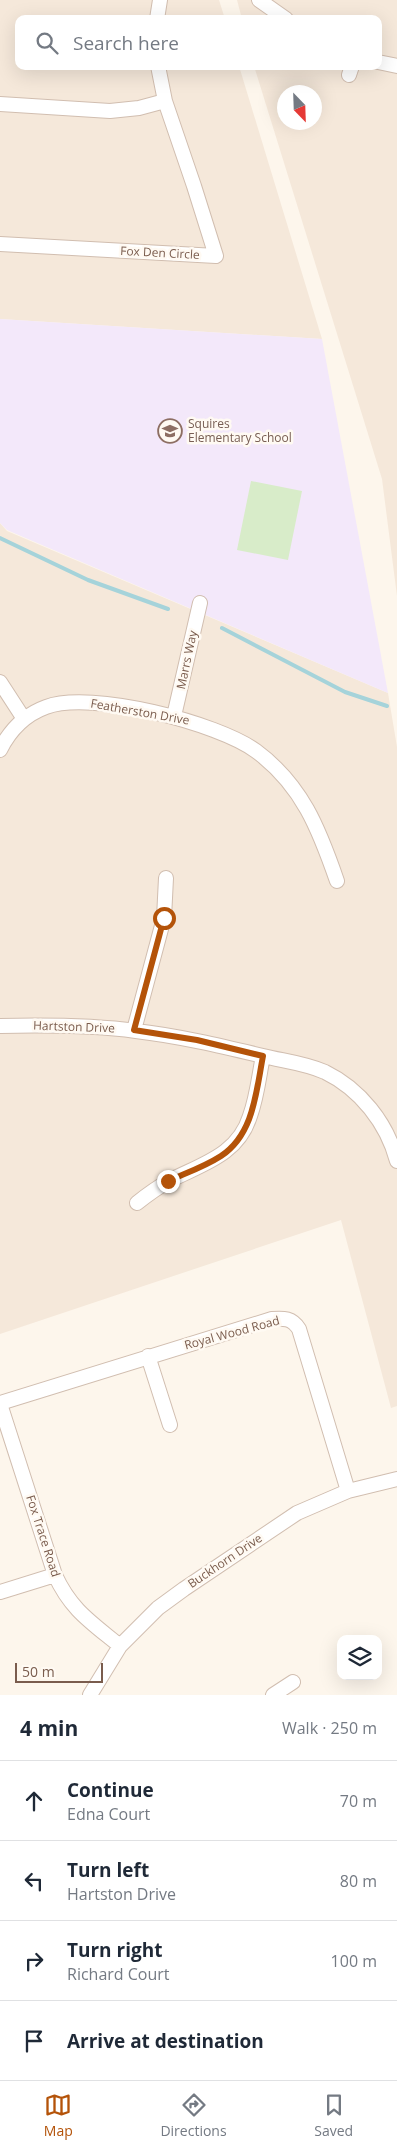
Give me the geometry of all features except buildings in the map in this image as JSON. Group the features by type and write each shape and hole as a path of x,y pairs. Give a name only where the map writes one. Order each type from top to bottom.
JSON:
{"street":[{"path":"158,15 160,0"},
{"path":"262,1 281,15"},
{"path":"382,63 397,66"},
{"name":"Fox Den Circle","path":"0,244 216,256 165,101 159,70"},
{"path":"0,104 110,111 139,108 165,101"},
{"name":"Marrs Way","path":"174,716 200,603"},
{"path":"0,682 24,719"},
{"name":"Featherston Drive","path":"0,750 10,733 24,719 47,707 83,702 174,716 203,725 256,751 292,785 306,805 316,826 337,880"},
{"path":"134,1030 164,918 166,878"},
{"name":"Hartston Drive","path":"0,1026 78,1026 134,1030 197,1040 305,1065 325,1072 353,1090 377,1117 397,1160"},
{"path":"137,1203 168,1181 216,1159 234,1145 243,1133 250,1117 263,1056"},
{"name":"Royal Wood Road","path":"0,1404 148,1356 272,1319 286,1318 296,1324 299,1329 348,1491"},
{"path":"148,1356 170,1425"},
{"name":"Fox Trace Road","path":"0,1404 54,1575 68,1601 120,1646"},
{"name":"Buckhorn Drive","path":"90,1695 120,1646 158,1608 297,1513 348,1491 397,1479"},
{"path":"0,1592 54,1575"},
{"path":"273,1695 293,1682"}],"shaded area":[{"path":"0,0 219,0 224,15 15,15 15,70 240,70 322,339 0,319"},
{"path":"237,0 397,0 397,596 382,479 255,70 382,70 382,15 241,15"},
{"name":"Squires Elementary School","path":"0,319 322,339 388,693 7,530 0,523"},
{"path":"0,523 7,531 388,693 397,747 397,1406 391,1408 341,1220 0,1334"}],"green space":[{"path":"251,481 302,491 288,560 237,550"}],"waterway":[{"path":"0,538 88,580 168,609"},
{"path":"222,628 345,692 387,706"}],"place":[{"name":"Squires Elementary School","path":"170,431"}],"route":[{"path":"164,918 134,1030 197,1040 263,1056 250,1117 243,1133 234,1145 210,1162 168,1181"}]}
